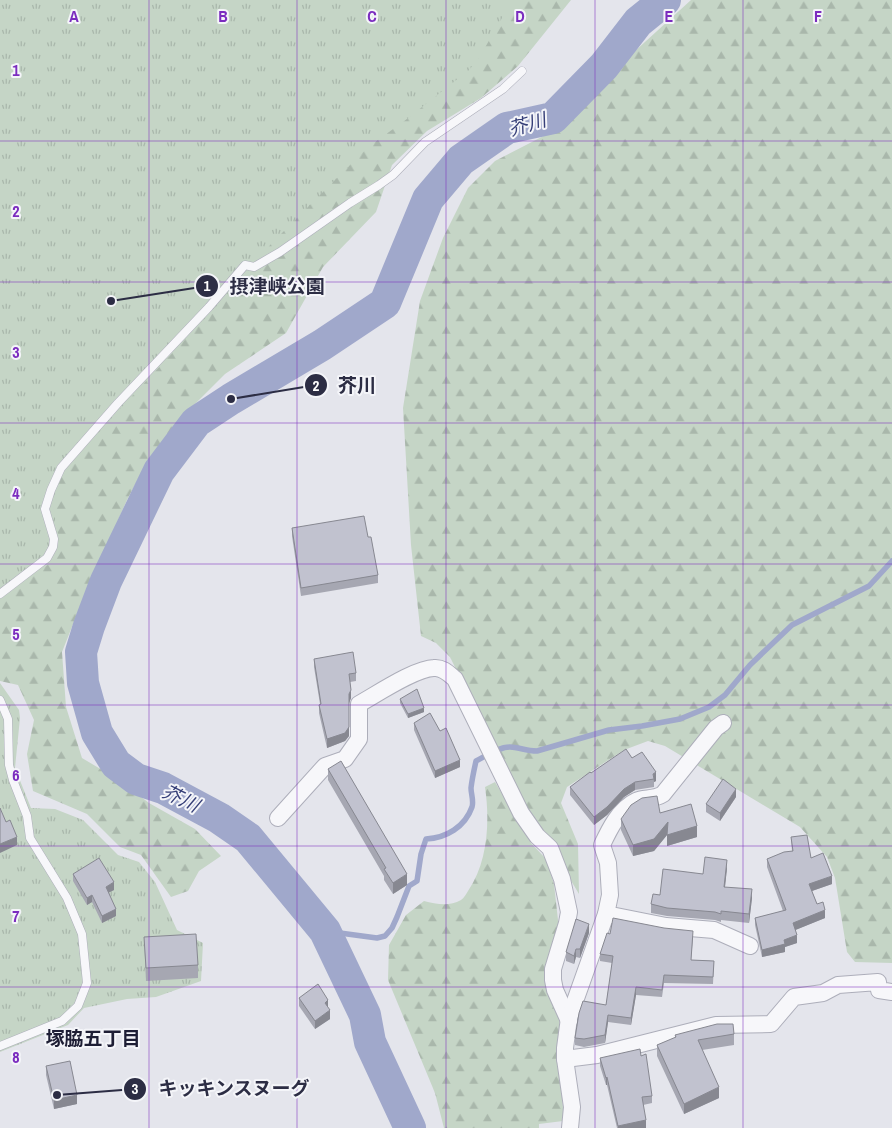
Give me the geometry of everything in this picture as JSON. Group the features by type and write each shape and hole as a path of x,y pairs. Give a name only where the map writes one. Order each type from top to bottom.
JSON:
{"street":[{"path":"278,818 325,766 345,759 359,740 360,704 419,671 435,668 445,671 454,679 521,813 537,836 550,848 562,879 569,912 568,923 554,969 553,980 555,990 569,1021"},
{"path":"570,1128 572,1107 565,1048 569,1021 606,914 610,895 608,862 602,845 618,816 636,801 657,798 662,794 716,728 723,723"},
{"path":"606,914 666,926 714,930 750,946"},
{"path":"565,1059 597,1055 716,1025 771,1024 794,997 823,992 838,985 878,982 880,990 892,992"}],"lane":[{"path":"0,594 46,558 52,547 54,539 45,509 61,468 118,403 245,266 254,267 280,252 379,185 392,175 425,142 502,89 522,71"},
{"path":"0,700 8,719 9,765 27,816 30,838 67,898 82,934 87,983 78,1006 62,1021 0,1046"}],"green space":[{"path":"0,0 571,0 518,66 481,98 427,131 392,165 376,212 323,267 286,333 225,374 193,406 149,458 127,500 85,594 62,652 66,707 82,758 119,780 149,803 195,829 221,856 199,871 188,891 171,897 141,855 120,847 87,814 33,791 27,754 34,720 18,685 0,681"},
{"path":"0,0 515,0 502,18 479,58 469,70 368,147 271,244 242,279 64,471 52,501 59,540 57,552 49,564 9,592 0,603"},
{"path":"691,0 892,0 892,963 855,962 847,952 835,878 827,857 800,827 665,746 648,741 624,750 567,787 561,803 578,844 579,894 507,773 450,657 436,643 421,636 411,545 403,408 420,301 443,238 468,188 495,161 565,125 634,52"},
{"path":"0,683 19,710 20,718 15,768 31,808 55,809 83,820 118,855 139,862 155,882 177,930 203,943 201,981 156,997 127,999 84,1008 68,1025 0,1052"},
{"path":"495,782 531,843 546,859 554,884 559,929 558,1015 562,1035 559,1061 563,1121 539,1124 539,1128 444,1128 435,1093 388,980 389,945 406,915 424,901 452,904 461,900 466,895 480,867 486,841 487,800 485,787"}],"building":[{"path":"364,516 368,537 371,537 378,575 301,588 292,528"},
{"path":"353,652 356,673 349,674 351,690 349,694 349,727 345,733 327,739 319,705 321,704 314,659"},
{"path":"417,689 424,708 408,714 400,699"},
{"path":"430,713 440,731 446,728 460,760 435,771 414,723"},
{"path":"626,749 632,758 642,752 656,772 653,774 654,779 635,782 624,789 607,807 594,817 570,787"},
{"path":"341,761 407,874 393,883 328,769"},
{"path":"723,779 736,789 720,813 706,804"},
{"path":"657,796 660,813 691,804 697,826 667,835 668,822 654,839 633,845 621,819 631,805 642,798"},
{"path":"0,808 6,822 10,820 17,837 0,844"},
{"path":"807,835 811,858 823,853 832,876 809,884 817,904 823,902 825,910 793,923 797,935 784,940 785,944 762,950 755,918 786,910 767,859 784,852 793,851 791,837"},
{"path":"705,857 727,860 724,887 752,889 749,914 721,911 721,914 667,908 651,904 653,894 660,895 663,869 703,874"},
{"path":"99,858 114,882 106,887 116,909 102,916 92,895 87,898 73,874"},
{"path":"613,918 664,928 693,931 691,960 714,961 713,977 664,975 662,990 636,987 631,1018 608,1015 605,1035 584,1039 575,1038 583,1001 606,1005 613,956 600,954 607,933 610,934"},
{"path":"576,919 589,924 580,949 576,949 574,956 566,952"},
{"path":"196,934 198,965 146,968 144,937"},
{"path":"318,984 328,1000 325,1003 330,1010 315,1021 299,998"},
{"path":"717,1024 733,1024 734,1034 698,1040 719,1087 684,1104 657,1045 676,1037 675,1035"},
{"path":"640,1049 641,1056 646,1054 652,1096 642,1097 646,1120 618,1126 607,1077 600,1058"},
{"path":"70,1061 77,1095 54,1100 46,1066"}],"waterway":[{"name":"芥川","path":"410,1128 370,1042 365,1015 325,931 248,838 219,818 163,788 136,779 116,764 97,733 83,683 81,652 106,581 159,471 196,422 322,345 385,303 428,199 461,160 507,128 553,118 604,66 638,22 665,0"},
{"path":"325,931 377,938 385,936 392,928 409,886 417,881 421,854 426,839 441,836 454,830 460,826 469,814 473,805 471,788 476,761 506,747 537,751 609,730 680,719 709,707 725,695 750,665 792,625 869,586 892,561"}],"place":[{"name":"摂津峡公園","path":"111,301"},
{"name":"芥川","path":"231,399"},
{"name":"キッキンスヌーグ","path":"57,1095"}],"district":[{"name":"塚脇五丁目","path":"93,1038"}]}
